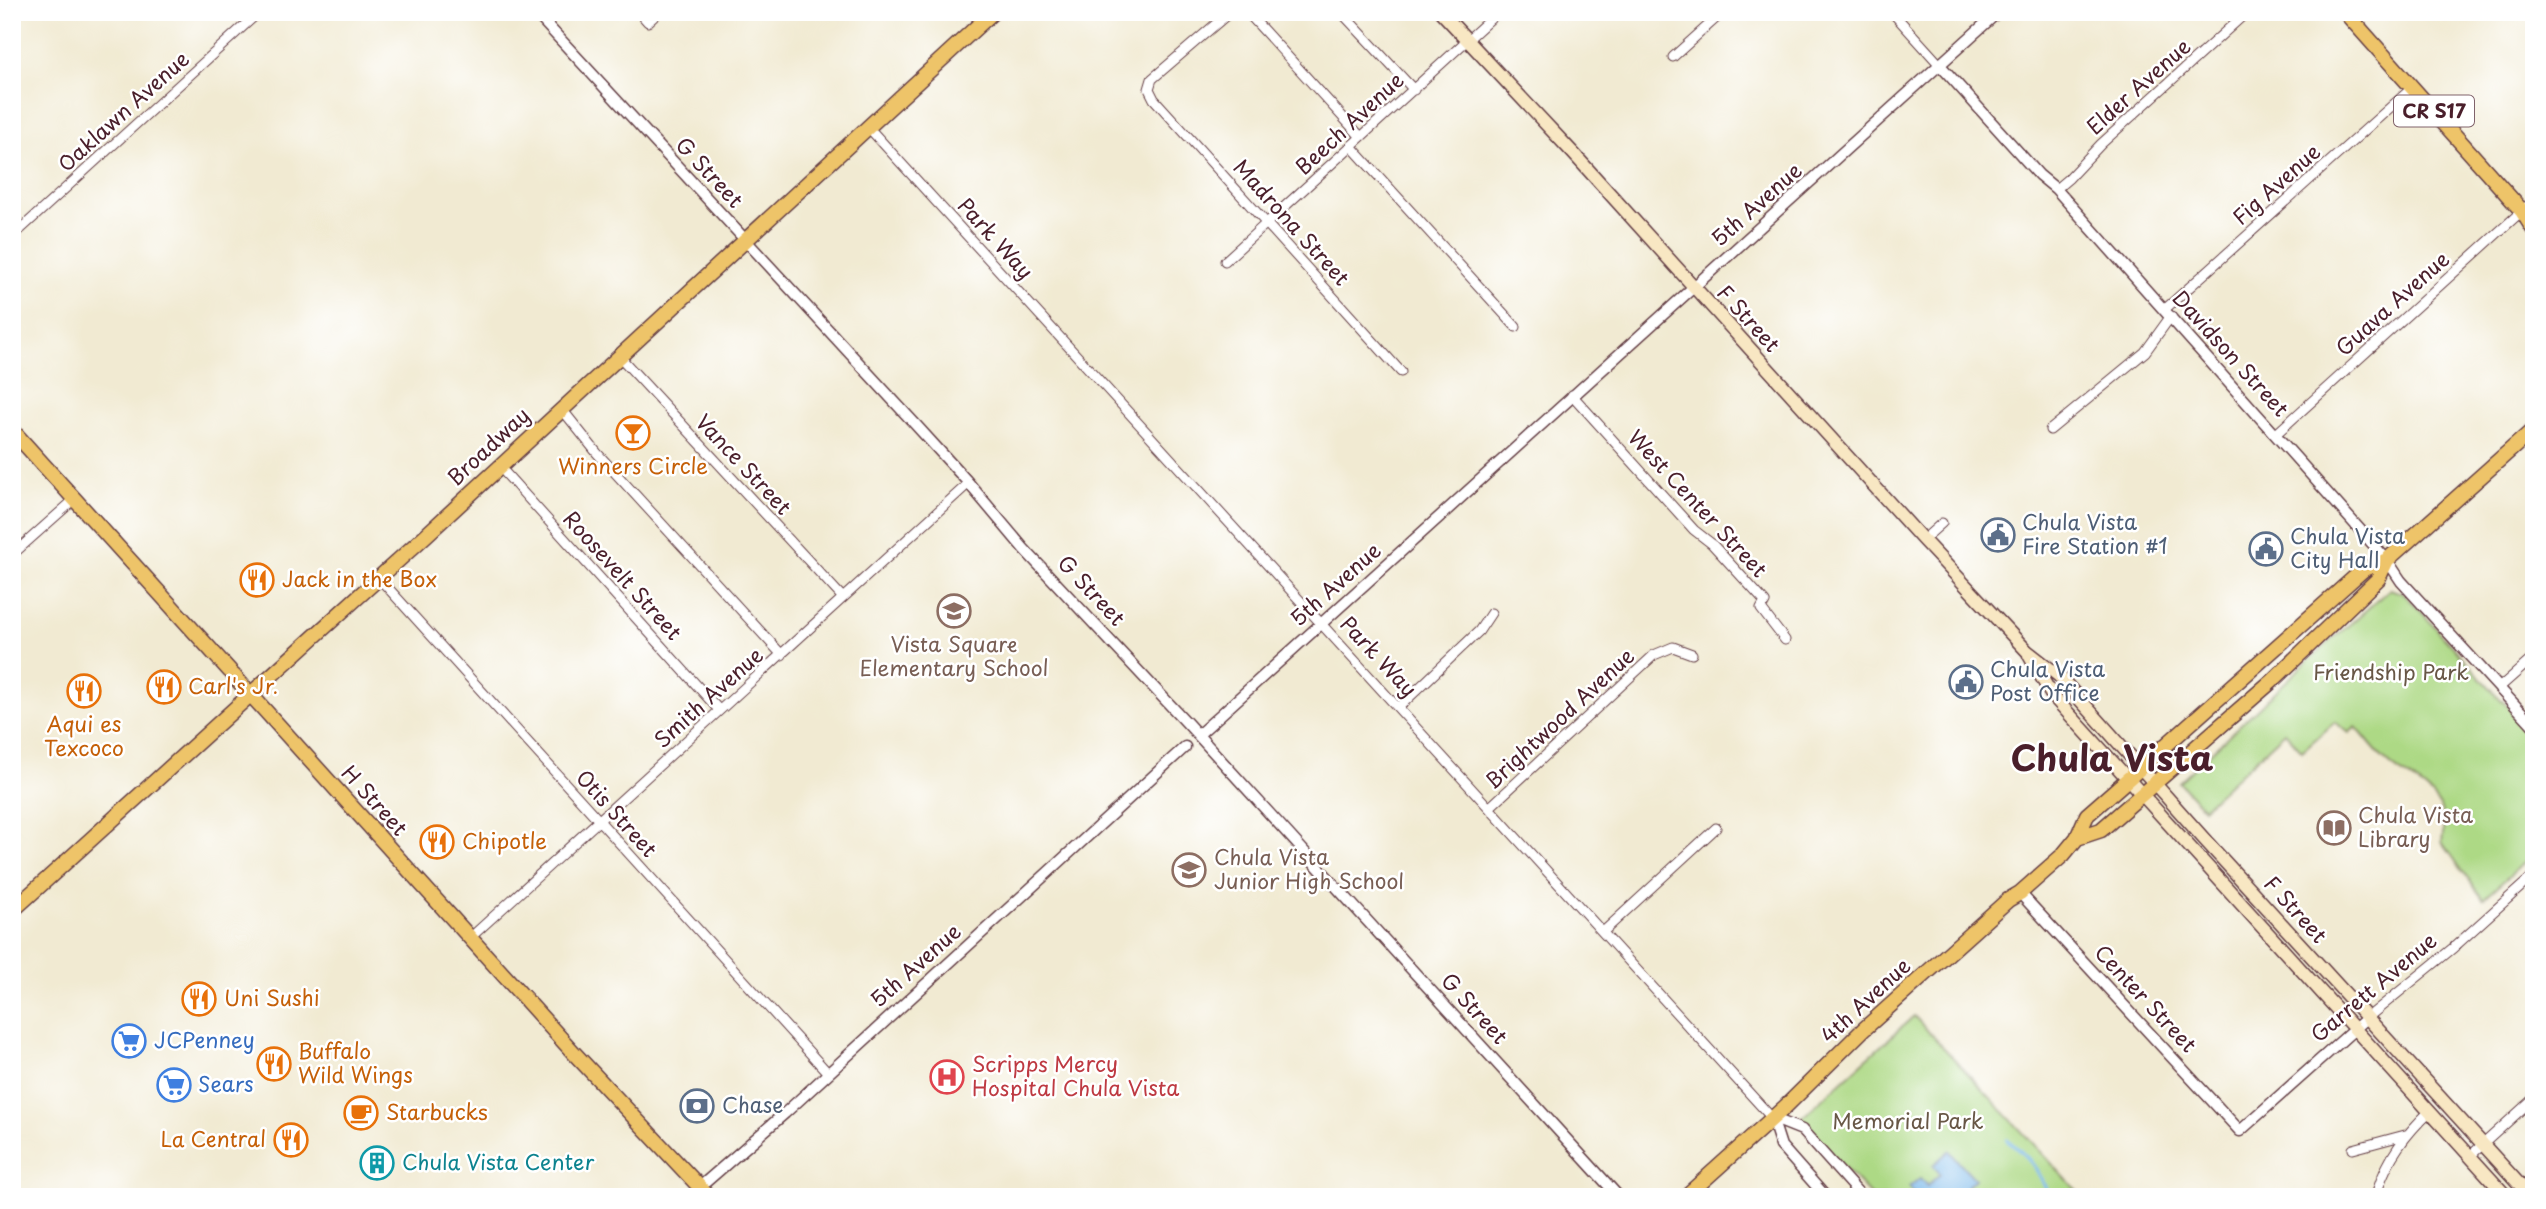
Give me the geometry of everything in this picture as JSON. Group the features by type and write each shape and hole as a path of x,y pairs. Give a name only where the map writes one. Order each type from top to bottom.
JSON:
{"main road":[{"name":"F Street","path":"1441,12 1923,540 2027,651 2059,676 2531,1197"},
{"name":"CR S17","path":"2345,12 2528,213 2534,230"},
{"name":"Broadway","path":"12,911 379,578 561,408 869,128 990,13"},
{"name":"4th Avenue","path":"1685,1197 1773,1118 1863,1030 2008,900 2020,893 2063,855 2077,838 2087,815 2364,569 2387,560 2534,429"},
{"name":"H Street","path":"12,430 574,1054 705,1192"},
{"name":"4th Avenue","path":"2077,838 2101,830 2272,681 2378,579 2387,560"},
{"name":"F Street","path":"2027,651 2051,694 2507,1197"}],"street":[{"name":"Oaklawn Avenue","path":"12,237 260,12"},
{"name":"G Street","path":"535,12 969,483 1024,549 1198,735 1619,1197"},
{"path":"639,12 648,22 659,12"},
{"name":"Madrona Street","path":"1230,12 1152,79 1149,89 1154,99 1401,372"},
{"path":"1247,12 1361,137"},
{"path":"1342,12 1413,89"},
{"name":"Beech Avenue","path":"1225,261 1498,12"},
{"path":"1673,57 1723,12"},
{"name":"Davidson Street","path":"1892,12 2168,313 2387,560 2401,581 2534,726"},
{"name":"5th Avenue","path":"705,1192 828,1073 1198,735 1998,12"},
{"name":"Elder Avenue","path":"2056,189 2101,144 2247,12"},
{"name":"Fig Avenue","path":"2050,430 2145,352 2168,313 2413,87"},
{"name":"Park Way","path":"869,128 1773,1118 1802,1130 1862,1197"},
{"path":"1351,146 1516,327"},
{"name":"Guava Avenue","path":"2276,434 2528,213 2534,200"},
{"name":"Vance Street","path":"619,356 843,598"},
{"name":"West Center Street","path":"1572,395 1765,602 1761,609 1786,640"},
{"path":"561,408 597,453 782,655"},
{"name":"Roosevelt Street","path":"499,466 719,710"},
{"name":"Smith Avenue","path":"471,937 969,483"},
{"path":"12,555 75,499"},
{"path":"1923,540 1942,523"},
{"name":"Otis Street","path":"379,578 828,1073"},
{"path":"1399,707 1479,631 1491,613"},
{"name":"Brightwood Avenue","path":"1490,807 1654,655 1674,647 1692,654"},
{"path":"2499,688 2534,657"},
{"path":"1604,931 1716,828"},
{"name":"Garrett Avenue","path":"2240,1132 2355,1028 2453,948 2534,875"},
{"name":"Center Street","path":"2020,893 2240,1132"},
{"path":"2470,1156 2534,1098"},
{"path":"2378,1189 2384,1171 2407,1135 2430,1111"},
{"name":"Park Way","path":"1773,1118 1781,1146 1826,1197"},
{"path":"2353,1149 2407,1135"}],"green space":[{"name":"Friendship Park","path":"2390,589 2405,594 2534,736 2534,854 2483,899 2442,842 2443,824 2436,800 2385,760 2356,727 2349,733 2335,722 2302,751 2285,732 2203,808 2179,782 2309,660"},
{"name":"Memorial Park","path":"1914,1016 2083,1197 1872,1197 1799,1120"}],"water":[{"path":"1949,1151 1975,1179 1955,1197 1918,1197 1909,1187 1920,1178 1927,1186 1940,1174 1933,1165"}],"waterway":[{"path":"2007,1140 2033,1165 2049,1197"}],"place":[{"name":"Winners Circle","path":"633,433"},
{"name":"Chula Vista Fire Station #1","path":"1998,535"},
{"name":"Chula Vista City Hall","path":"2266,549"},
{"name":"Jack in the Box","path":"257,580"},
{"name":"Vista Square Elementary School","path":"954,611"},
{"name":"Chula Vista Post Office","path":"1966,682"},
{"name":"Carl's Jr.","path":"164,687"},
{"name":"Aqui es Texcoco","path":"84,691"},
{"name":"Chula Vista Library","path":"2334,828"},
{"name":"Chipotle","path":"437,842"},
{"name":"Chula Vista Junior High School","path":"1189,870"},
{"name":"Uni Sushi","path":"199,999"},
{"name":"JCPenney","path":"129,1041"},
{"name":"Buffalo Wild Wings","path":"274,1064"},
{"name":"Scripps Mercy Hospital Chula Vista","path":"947,1077"},
{"name":"Sears","path":"174,1085"},
{"name":"Chase","path":"697,1106"},
{"name":"Starbucks","path":"361,1113"},
{"name":"La Central","path":"291,1140"},
{"name":"Chula Vista Center","path":"377,1163"}],"district":[{"name":"Chula Vista","path":"2112,759"}]}
